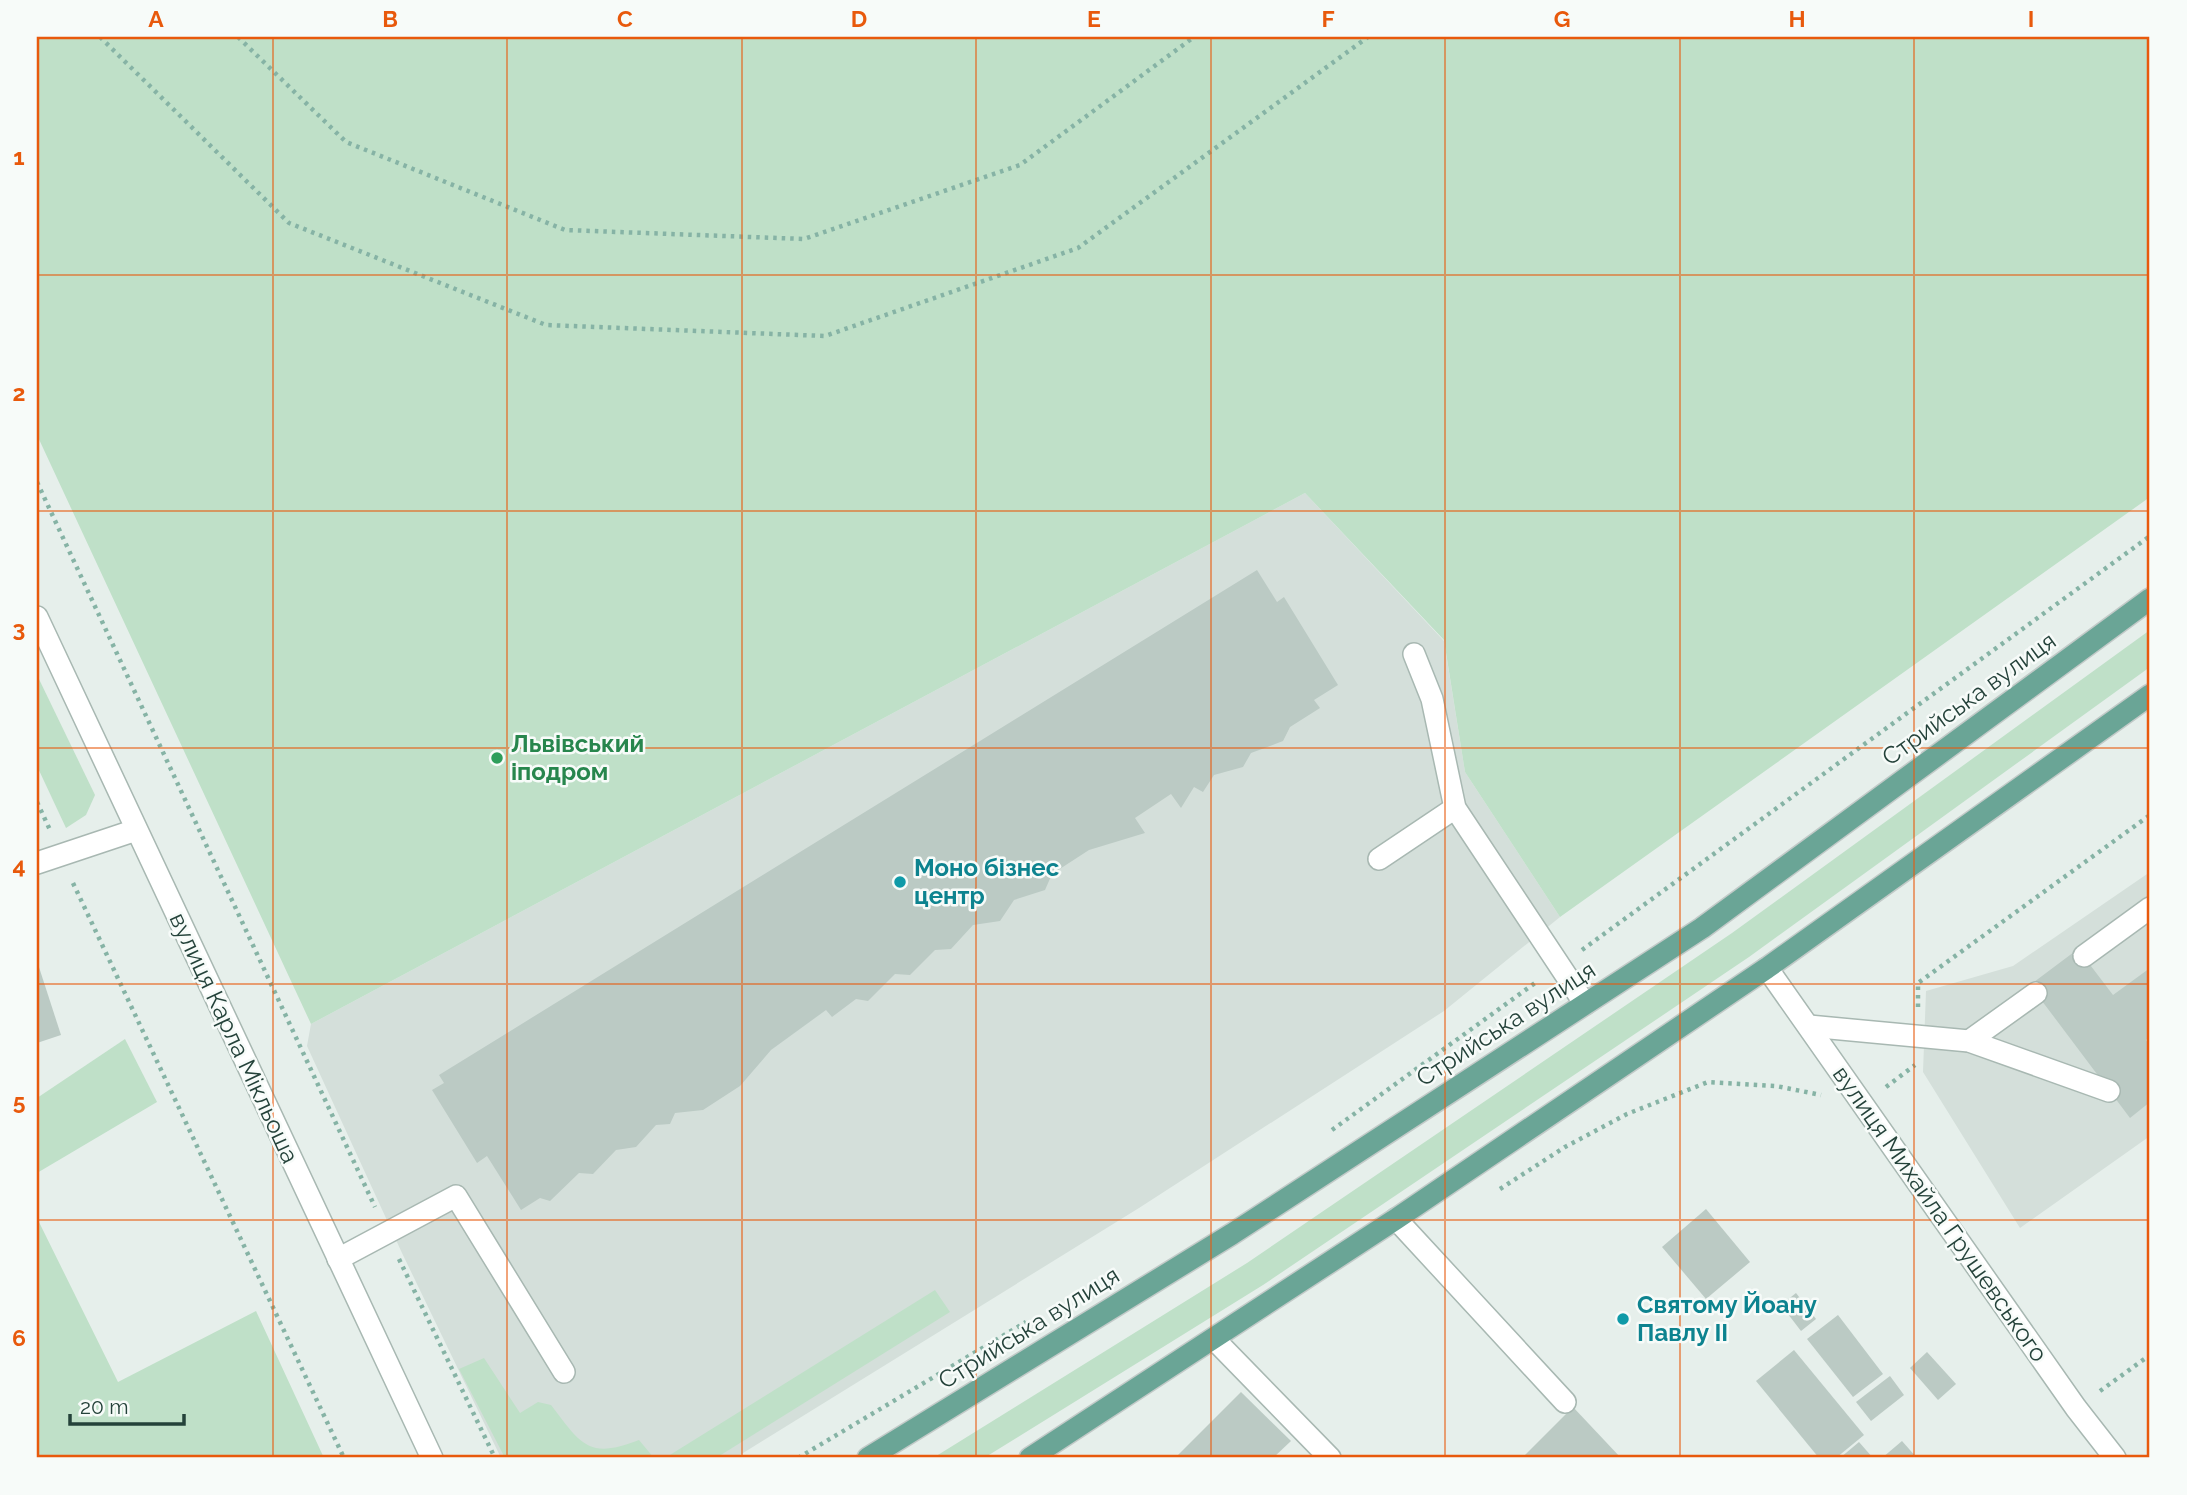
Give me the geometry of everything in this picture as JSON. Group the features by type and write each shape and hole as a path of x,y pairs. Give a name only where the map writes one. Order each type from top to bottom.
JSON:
{"main road":[{"name":"Стрийська вулиця","path":"868,1458 1232,1234 1702,928 2150,599"},
{"path":"1030,1458 1396,1219 1767,968 2150,695"}],"street":[{"name":"вулиця Карла Мікльоша","path":"39,626 432,1458"},
{"path":"1415,654 1432,699 1455,808 1585,1004"},
{"path":"1379,859 1455,808"},
{"path":"37,863 136,830"},
{"path":"2084,956 2150,908"},
{"name":"вулиця Михайла Грушевського","path":"1767,968 2076,1408 2115,1458"},
{"path":"1969,1041 2036,993"},
{"path":"1809,1026 1969,1041 2109,1091"},
{"path":"338,1259 456,1196 564,1372"},
{"path":"1396,1219 1565,1402"},
{"path":"1214,1339 1330,1458"}],"path":[{"path":"100,37 289,223 546,325 825,336 1077,248 1368,37"},
{"path":"238,37 346,142 565,230 804,239 1020,164 1194,37"},
{"path":"37,482 379,1216"},
{"path":"1322,1137 2150,536"},
{"path":"37,802 80,902 344,1458"},
{"path":"1497,1191 1565,1147 1627,1114 1708,1082 1776,1086 1864,1103 1914,1067 1918,983 2150,815"},
{"path":"399,1258 495,1458"},
{"path":"797,1458 1038,1315"},
{"path":"2076,1408 2150,1356"}],"shaded area":[{"path":"1305,493 1444,641 1465,772 1560,917 1444,1011 1139,1208 735,1458 501,1458 402,1253 307,1046 311,1024"},
{"path":"2150,872 2150,1136 2020,1228 1923,1072 1926,991 2013,966"}],"green space":[{"name":"Львівський іподром","path":"37,37 2150,37 2150,497 1560,917 1465,772 1444,640 1305,493 311,1024 37,435"},
{"path":"2150,630 2150,667 1749,957 1263,1285 984,1458 933,1458 1247,1263 1732,933"},
{"path":"37,675 95,795 86,815 66,828 37,766"},
{"path":"125,1039 157,1102 37,1173 37,1098"},
{"path":"37,1218 118,1382 256,1311 324,1458 37,1458"},
{"path":"935,1290 950,1312 716,1458 665,1458"},
{"path":"484,1358 520,1413 538,1402 551,1405 570,1430 587,1445 608,1448 639,1440 654,1458 505,1458 459,1369"}],"building":[{"name":"Моно бізнес центр","path":"1257,570 1277,602 1284,597 1338,685 1314,700 1320,708 1290,727 1283,741 1251,753 1243,767 1214,775 1203,792 1194,787 1181,808 1171,794 1135,818 1145,833 1089,850 1052,874 1045,890 1014,900 1000,921 973,925 951,949 935,950 910,975 895,974 868,1001 856,999 832,1017 826,1010 771,1050 740,1086 703,1110 675,1113 670,1124 656,1125 636,1147 616,1150 593,1174 579,1173 550,1201 540,1198 521,1210 487,1156 477,1163 432,1090 444,1083 439,1075"},
{"path":"2078,949 2113,995 2150,968 2150,1037 2146,1040 2150,1045 2150,1102 2130,1118 2030,985"},
{"path":"37,961 61,1035 37,1043"},
{"path":"1706,1209 1750,1262 1706,1299 1662,1247"},
{"path":"1796,1293 1816,1319 1801,1331 1781,1305"},
{"path":"1838,1315 1883,1374 1853,1397 1807,1339"},
{"path":"1794,1350 1864,1435 1836,1458 1819,1458 1756,1381"},
{"path":"1927,1352 1956,1384 1938,1400 1910,1368"},
{"path":"1890,1376 1904,1395 1871,1421 1856,1402"},
{"path":"1241,1392 1291,1441 1273,1458 1175,1458"},
{"path":"1573,1407 1621,1458 1522,1458"},
{"path":"1902,1441 1917,1458 1882,1458"},
{"path":"1859,1442 1873,1458 1840,1458"}],"place":[{"name":"Львівський іподром","path":"497,758"},
{"name":"Моно бізнес центр","path":"900,882"},
{"name":"Святому Йоану Павлу ІІ","path":"1623,1319"}]}
